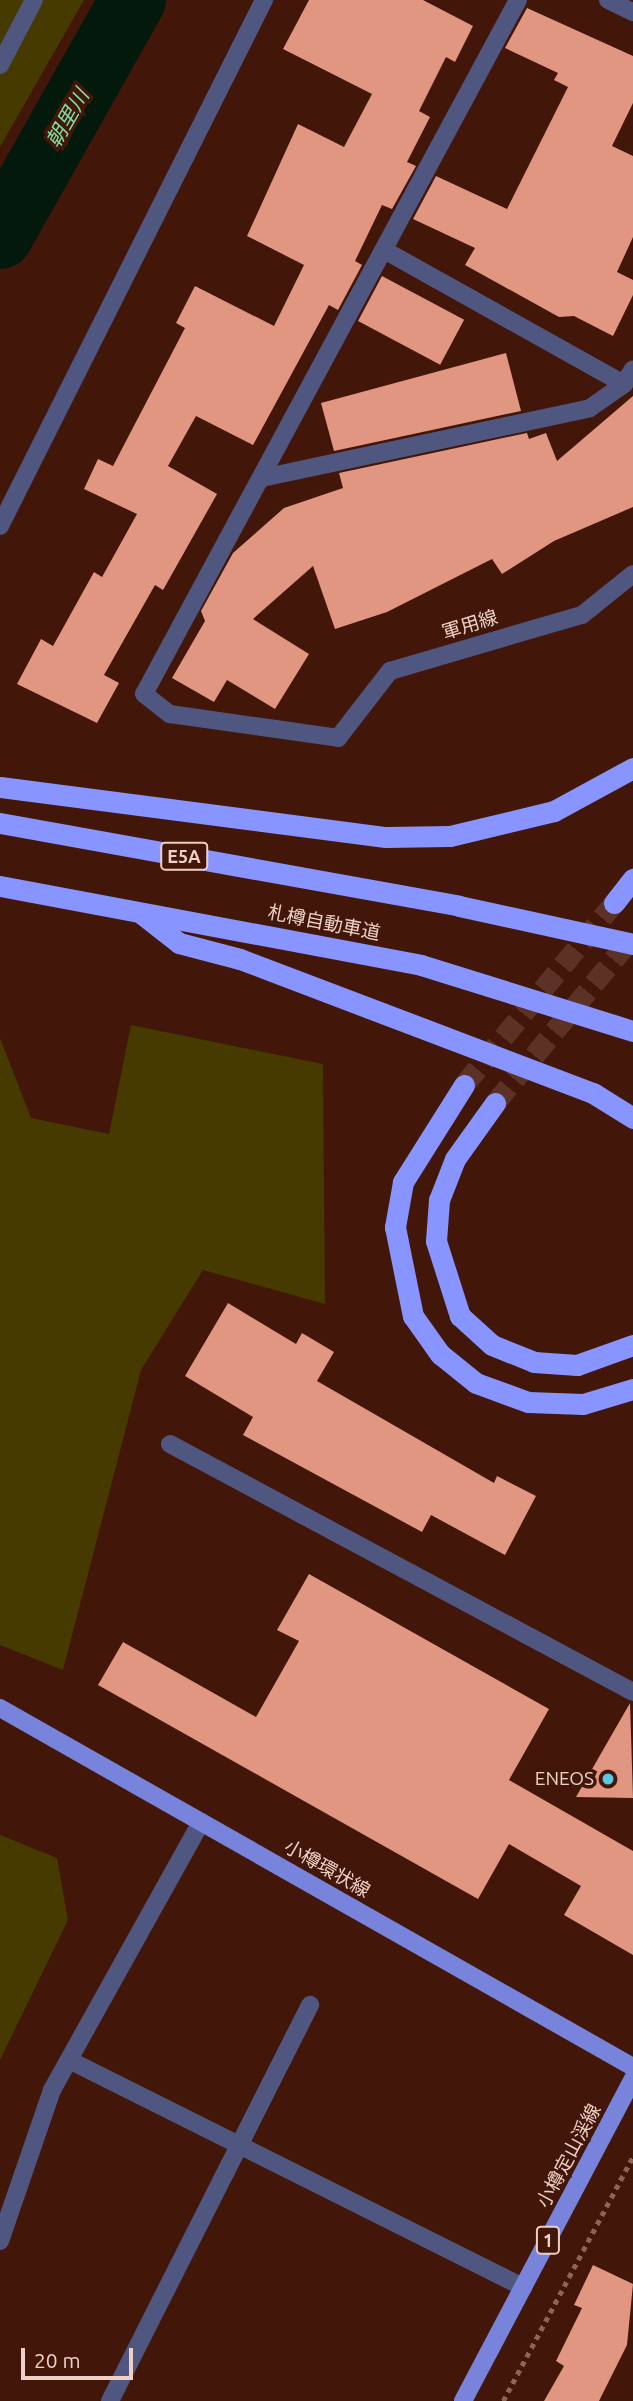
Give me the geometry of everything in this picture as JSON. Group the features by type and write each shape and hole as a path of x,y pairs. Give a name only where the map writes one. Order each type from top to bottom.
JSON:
{"highway":[{"path":"0,787 386,837 450,836 512,825 566,806 633,768"},
{"name":"札樽自動車道","path":"0,823 369,889 633,944"},
{"path":"614,903 633,879"},
{"name":"札樽自動車道","path":"0,886 361,952 633,1031"},
{"path":"138,911 179,943 240,959 593,1093 633,1118"},
{"path":"464,1085 403,1182 395,1227 413,1316 440,1353 476,1383 528,1402 583,1404 633,1389"},
{"path":"495,1103 455,1158 439,1200 436,1241 460,1316 492,1345 534,1362 577,1365 633,1345"}],"main road":[{"name":"小樽環状線","path":"0,1708 633,2067"},
{"name":"小樽定山渓線","path":"463,2401 633,2078"}],"street":[{"path":"0,65 34,0"},
{"path":"0,526 264,0"},
{"path":"262,478 518,0"},
{"path":"608,0 633,12"},
{"path":"262,478 590,408 629,376 384,250"},
{"name":"軍用線","path":"262,478 144,694 170,714 338,738 390,671 582,615 633,574"},
{"path":"170,1444 633,1692"},
{"path":"0,2241 52,2090 201,1822"},
{"path":"110,2401 310,2005"},
{"path":"69,2060 523,2287"}],"path":[{"path":"503,2401 633,2156"}],"shaded area":[{"path":"0,0 84,0 0,147"},
{"path":"131,1025 323,1064 325,1304 203,1270 141,1370 63,1670 0,1645 0,1038 31,1118 109,1134"},
{"path":"0,1835 57,1858 68,1920 0,2060"}],"building":[{"path":"309,0 423,0 473,26 455,62 446,57 419,111 430,117 407,162 416,166 392,209 382,205 355,261 362,265 338,310 329,305 253,445 196,416 168,466 217,494 163,590 155,585 104,675 119,683 97,723 17,684 41,639 53,646 94,572 102,577 137,514 84,489 98,459 113,466 185,328 176,323 195,286 274,326 304,265 247,236 298,124 344,147 372,94 283,49"},
{"path":"527,8 633,56 633,103 612,146 633,156 633,237 617,272 633,280 633,295 613,336 574,316 559,317 465,265 475,248 413,219 436,176 507,209 568,87 554,80 558,73 505,48"},
{"path":"382,276 464,320 440,365 358,321"},
{"path":"506,353 521,411 334,451 321,403"},
{"path":"633,396 633,507 554,541 502,574 492,559 387,612 335,629 313,566 253,619 309,654 275,709 227,680 214,702 172,678 205,621 201,611 233,553 284,508 343,488 339,473 527,433 529,439 546,433 557,461"},
{"path":"228,1303 296,1344 302,1333 334,1352 317,1381 494,1483 497,1476 536,1496 505,1555 431,1515 422,1532 243,1435 253,1417 185,1376"},
{"path":"309,1574 549,1709 509,1780 633,1851 633,1955 564,1915 581,1886 509,1844 478,1899 98,1685 123,1642 256,1717 299,1641 277,1630"},
{"path":"630,1703 633,1798 576,1797"},
{"path":"593,2265 633,2284 627,2345 599,2401 544,2401 564,2366 556,2361 582,2308 574,2305"}],"waterway":[{"name":"朝里川","path":"0,236 133,0"}],"tunnel":[{"path":"464,1085 614,903"},
{"path":"495,1103 633,936"}],"place":[{"name":"ENEOS","path":"608,1779"}]}
